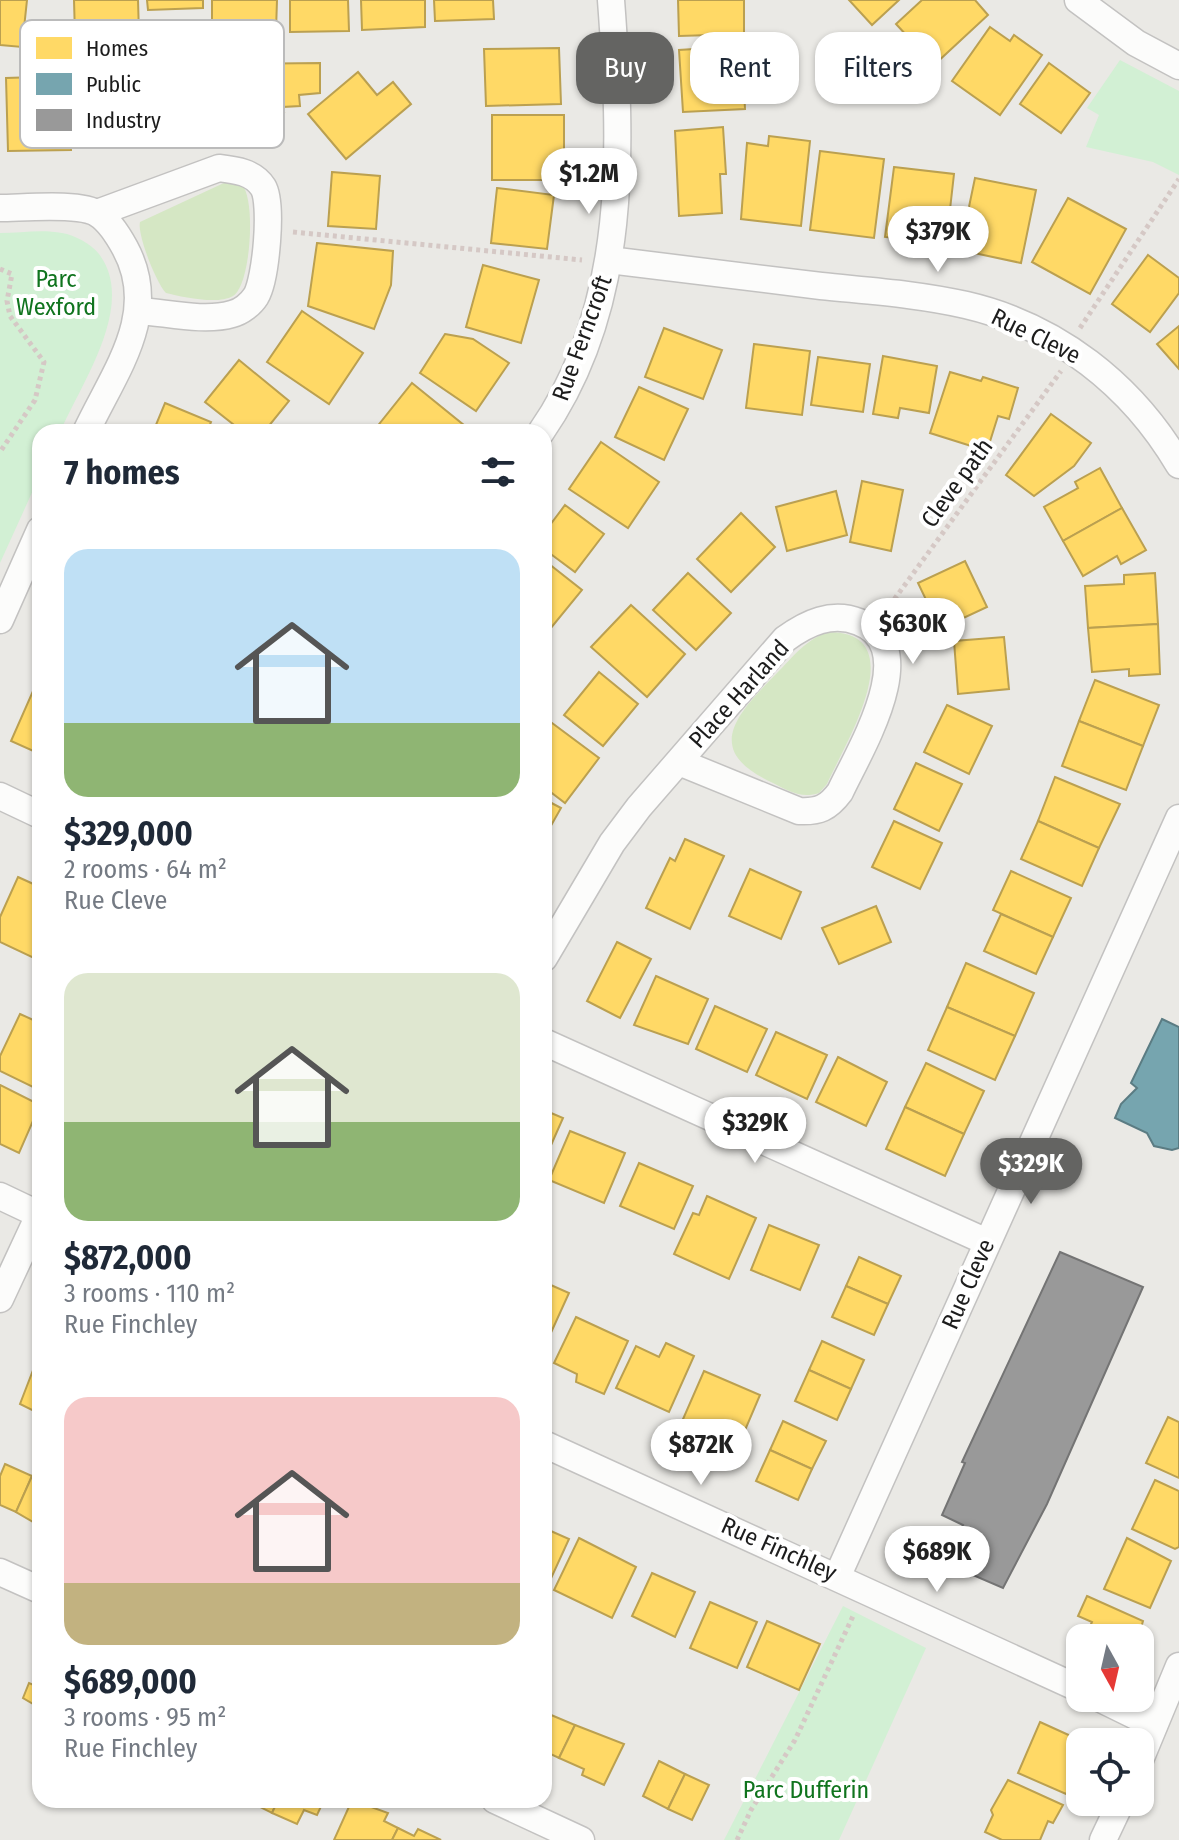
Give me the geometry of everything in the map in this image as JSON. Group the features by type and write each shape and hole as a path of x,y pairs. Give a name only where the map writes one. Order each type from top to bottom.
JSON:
{"street":[{"name":"Rue Ferncroft","path":"546,424 560,404 600,299 598,260 619,146 611,0"},
{"path":"1078,0 1136,43 1179,66"},
{"path":"0,208 66,208 97,213 219,168 238,170 254,177 264,188 269,205 262,276 258,294 249,305 234,314 219,316 140,311"},
{"path":"90,424 140,311 139,285 132,261 114,231 97,213"},
{"name":"Rue Cleve","path":"598,260 935,298 1002,316 1082,357 1116,384 1136,402 1179,465"},
{"path":"0,620 32,548"},
{"name":"Place Harland","path":"552,944 612,843 679,762 785,639 804,625 840,619 873,627 884,646 888,679 840,792 831,805 816,812 799,811 679,762"},
{"path":"0,796 32,811"},
{"name":"Rue Cleve","path":"838,1575 1179,818"},
{"path":"552,1046 987,1242"},
{"path":"0,1196 32,1210"},
{"path":"0,1299 32,1231"},
{"name":"Rue Finchley","path":"552,1448 838,1575 1066,1682"},
{"path":"0,1572 32,1586"},
{"path":"1153,1728 1179,1666"},
{"path":"1128,1712 1154,1725"},
{"path":"512,1808 581,1840"},
{"path":"1103,1840 1114,1816"}],"path":[{"path":"1077,332 1179,179"},
{"path":"283,231 598,260"},
{"path":"0,269 12,274 7,301 10,316 44,362 35,400 0,452"},
{"name":"Cleve path","path":"881,616 1061,370"},
{"path":"737,1840 751,1810 795,1740 856,1609"}],"green space":[{"path":"1120,60 1179,91 1179,175 1153,162 1086,147 1099,115 1087,108"},
{"path":"226,182 242,185 249,207 250,242 239,289 233,296 218,300 166,293 148,258 140,222"},
{"name":"Parc Wexford","path":"39,231 67,234 92,247 109,274 112,296 109,319 92,367 64,424 32,424 32,493 0,563 0,233"},
{"path":"829,632 854,637 867,651 871,670 867,694 827,784 819,793 801,795 751,770 738,758 732,745 733,731 749,703 795,655 807,643"},
{"name":"Parc Dufferin","path":"843,1606 926,1648 839,1840 724,1840"}],"building: Homes":[{"path":"0,0 27,0 25,20 20,20 20,47 0,45"},
{"path":"74,0 138,0 139,20 75,20"},
{"path":"147,0 203,0 203,8 148,10"},
{"path":"212,0 277,0 276,20 212,20"},
{"path":"290,0 348,0 349,31 290,32"},
{"path":"361,0 425,0 425,27 362,30"},
{"path":"434,0 493,0 494,19 435,21"},
{"path":"678,0 744,0 744,32 690,32 690,36 679,36"},
{"path":"849,0 899,0 872,25"},
{"path":"922,0 975,0 988,15 941,59 941,32 903,32 896,24"},
{"path":"990,27 1010,41 1014,35 1042,55 1000,115 952,81"},
{"path":"559,48 561,104 486,106 484,49"},
{"path":"690,49 690,104 745,104 745,109 683,112 679,50"},
{"path":"284,63 320,63 320,93 299,95 300,106 284,107"},
{"path":"1049,63 1090,93 1061,133 1020,104"},
{"path":"358,72 377,95 393,82 411,104 346,159 308,114"},
{"path":"6,78 20,78 20,148 71,150 8,151"},
{"path":"492,115 564,115 564,180 492,180"},
{"path":"723,127 726,174 720,174 722,213 679,216 675,131"},
{"path":"769,136 810,141 801,226 741,219 747,143 768,146"},
{"path":"820,151 884,159 874,238 810,230"},
{"path":"894,167 954,174 946,245 885,237"},
{"path":"332,172 380,176 376,229 328,226"},
{"path":"975,178 1036,190 1021,263 960,250"},
{"path":"497,188 554,195 547,249 491,243"},
{"path":"1068,198 1126,229 1090,294 1032,262"},
{"path":"317,243 393,251 391,285 374,329 308,306"},
{"path":"1148,255 1179,278 1179,293 1150,332 1112,304"},
{"path":"483,265 539,280 521,343 466,327"},
{"path":"302,311 363,353 329,404 267,362"},
{"path":"1179,326 1179,369 1157,344"},
{"path":"664,328 722,350 703,399 645,377"},
{"path":"445,334 473,339 509,363 476,411 420,373"},
{"path":"754,344 810,351 802,415 746,408"},
{"path":"883,356 937,366 929,413 900,408 898,418 873,414"},
{"path":"818,357 870,364 863,412 811,405"},
{"path":"239,360 289,401 270,424 233,424 205,402"},
{"path":"950,372 981,381 983,377 1018,388 1009,419 998,416 987,451 930,433"},
{"path":"412,383 463,424 379,424"},
{"path":"639,387 688,409 664,460 615,437"},
{"path":"165,403 211,422 210,424 156,424"},
{"path":"1051,414 1091,443 1074,466 1034,496 1006,475"},
{"path":"601,442 659,482 628,528 569,489"},
{"path":"1100,468 1122,508 1063,541 1044,507 1078,488 1075,482"},
{"path":"862,481 903,490 891,551 850,542"},
{"path":"836,491 847,535 787,551 776,507"},
{"path":"565,505 604,534 575,572 552,555 552,522"},
{"path":"1122,508 1146,550 1121,564 1117,556 1083,576 1063,541"},
{"path":"741,513 775,547 731,592 697,559"},
{"path":"965,561 987,607 940,629 918,583"},
{"path":"552,566 582,590 552,627"},
{"path":"688,573 731,613 696,650 653,610"},
{"path":"1155,573 1158,624 1088,628 1085,586 1124,584 1124,575"},
{"path":"631,605 685,654 647,697 591,647"},
{"path":"1158,624 1160,674 1129,676 1129,669 1092,672 1088,628"},
{"path":"1004,637 1009,689 958,694 954,641"},
{"path":"599,672 638,704 603,746 564,715"},
{"path":"1095,680 1159,705 1143,746 1079,721"},
{"path":"32,693 32,750 11,741"},
{"path":"947,705 992,726 969,774 924,752"},
{"path":"1079,721 1143,746 1126,790 1062,766"},
{"path":"552,723 599,758 565,803 552,793"},
{"path":"916,763 962,784 939,831 894,809"},
{"path":"1055,777 1120,804 1099,848 1038,821"},
{"path":"552,803 561,808 552,824"},
{"path":"894,821 942,843 920,889 872,867"},
{"path":"1038,821 1099,848 1082,886 1021,859"},
{"path":"685,839 724,856 690,929 646,908 670,858 675,861"},
{"path":"750,869 801,892 781,939 729,916"},
{"path":"1011,871 1071,898 1053,937 993,910"},
{"path":"18,877 32,883 32,957 0,942 0,917"},
{"path":"876,906 891,942 839,964 822,928"},
{"path":"1001,914 1053,937 1036,974 984,951"},
{"path":"617,942 651,959 620,1018 587,1001"},
{"path":"966,963 1034,993 1015,1036 947,1007"},
{"path":"656,976 708,999 688,1044 634,1025"},
{"path":"715,1006 767,1029 747,1072 696,1049"},
{"path":"947,1007 1015,1036 995,1080 928,1050"},
{"path":"20,1014 32,1019 32,1087 0,1071 0,1056"},
{"path":"776,1032 827,1055 807,1099 756,1075"},
{"path":"838,1057 887,1082 866,1126 816,1102"},
{"path":"926,1063 984,1091 964,1134 905,1107"},
{"path":"0,1085 32,1101 32,1123 19,1153 0,1144"},
{"path":"905,1107 964,1134 945,1176 886,1149"},
{"path":"552,1113 563,1118 552,1143"},
{"path":"570,1131 625,1153 604,1203 552,1181 552,1173"},
{"path":"639,1163 693,1186 674,1229 620,1206"},
{"path":"707,1196 756,1218 729,1279 674,1254 693,1213 699,1215"},
{"path":"769,1225 819,1245 800,1290 751,1270"},
{"path":"859,1257 901,1276 888,1304 846,1286"},
{"path":"552,1286 569,1293 552,1330"},
{"path":"846,1286 888,1304 874,1335 832,1317"},
{"path":"576,1317 628,1341 604,1394 576,1382 577,1374 554,1363"},
{"path":"822,1341 864,1360 851,1389 809,1370"},
{"path":"666,1343 694,1356 669,1412 616,1388 636,1346 659,1357"},
{"path":"809,1370 851,1389 837,1420 795,1401"},
{"path":"704,1371 760,1395 734,1456 708,1445 710,1439 680,1426"},
{"path":"32,1373 32,1410 20,1404"},
{"path":"1168,1417 1179,1422 1179,1478 1146,1463"},
{"path":"783,1421 826,1441 812,1469 770,1450"},
{"path":"770,1450 812,1469 798,1500 756,1481"},
{"path":"5,1464 32,1476 16,1512 0,1505 0,1476"},
{"path":"32,1476 32,1521 16,1512"},
{"path":"1155,1480 1179,1491 1179,1547 1175,1549 1132,1529"},
{"path":"552,1532 569,1539 552,1576"},
{"path":"579,1538 636,1567 612,1618 554,1590"},
{"path":"1127,1538 1171,1561 1150,1608 1104,1589"},
{"path":"652,1573 695,1592 675,1637 632,1616"},
{"path":"1087,1596 1143,1621 1142,1624 1091,1624 1078,1616"},
{"path":"710,1602 757,1622 737,1668 690,1648"},
{"path":"767,1621 820,1644 799,1690 747,1667"},
{"path":"29,1683 32,1684 32,1703 23,1698"},
{"path":"552,1715 575,1725 559,1758 552,1755"},
{"path":"1040,1722 1066,1734 1066,1794 1018,1773"},
{"path":"575,1725 624,1744 604,1785 582,1775 584,1769 559,1758"},
{"path":"659,1761 685,1774 668,1809 643,1796"},
{"path":"685,1774 709,1785 692,1820 668,1809"},
{"path":"1008,1780 1063,1805 1053,1823 1048,1821 1040,1840 1002,1840 985,1832 993,1815 991,1810"},
{"path":"274,1808 320,1808 317,1815 304,1810 297,1824 272,1813"},
{"path":"348,1808 374,1808 388,1813 384,1821 398,1828 392,1840 334,1840"},
{"path":"398,1828 414,1836 418,1829 441,1840 392,1840"}],"building: Public":[{"path":"1162,1019 1179,1027 1179,1148 1172,1150 1154,1146 1147,1133 1115,1118 1121,1104 1137,1088 1131,1083"}],"building: Industry":[{"path":"1060,1252 1143,1287 1047,1504 1003,1588 945,1563 963,1525 942,1515 965,1463 962,1462"}]}
